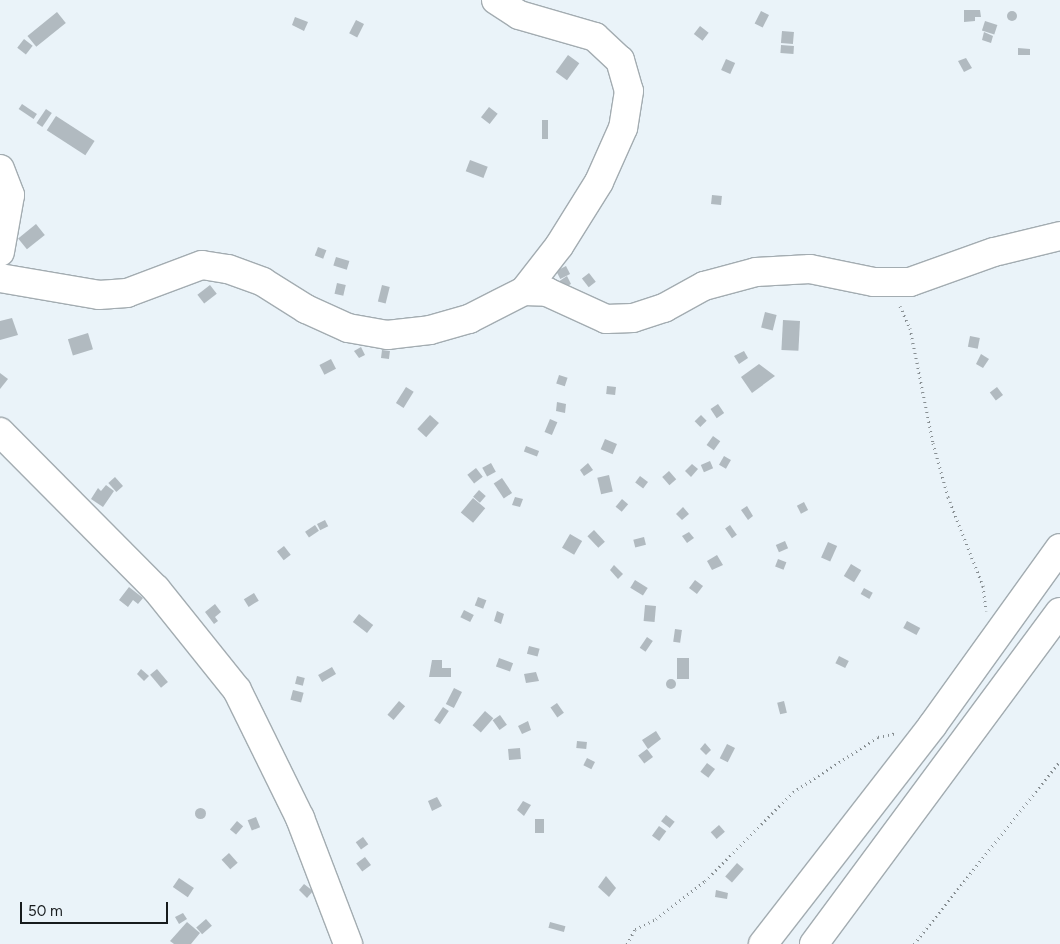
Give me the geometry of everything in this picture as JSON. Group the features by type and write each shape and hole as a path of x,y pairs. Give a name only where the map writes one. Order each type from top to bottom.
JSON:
{"street":[{"path":"0,278 99,295 128,293 202,265 228,269 263,282 306,309 348,328 387,335 430,330 470,319 524,291 559,246 598,182 623,128 629,91 620,60 595,37 519,15 496,0"},
{"path":"0,169 10,195 0,252"},
{"path":"524,291 547,292 606,319 633,318 664,308 704,286 756,272 810,269 874,282 910,282 994,252 1060,236"},
{"path":"0,432 156,590 237,690 300,818 348,944"},
{"path":"763,944 932,726 1060,548"},
{"path":"814,944 1060,612"}],"path":[{"path":"890,282 910,328 933,443 948,496 983,586 986,612 983,620"},
{"path":"627,944 635,929 656,919 705,881 792,792 878,737 932,726"},
{"path":"914,944 1060,761"}],"building":[{"path":"964,10 980,10 981,17 975,17 975,21 964,22"},
{"path":"761,11 769,15 763,28 755,23"},
{"path":"1010,11 1014,11 1017,16 1016,20 1010,21 1007,18 1007,14"},
{"path":"57,12 66,23 36,47 27,36"},
{"path":"295,17 308,22 304,31 292,25"},
{"path":"356,20 364,24 357,37 349,33"},
{"path":"985,21 997,25 994,35 982,31"},
{"path":"700,26 709,33 703,41 694,34"},
{"path":"782,31 794,32 793,44 781,43"},
{"path":"984,32 993,36 991,43 982,40"},
{"path":"24,39 33,46 26,54 17,48"},
{"path":"781,45 794,46 793,54 780,53"},
{"path":"1018,48 1030,49 1030,55 1018,55"},
{"path":"568,55 579,63 567,80 556,72"},
{"path":"966,58 972,68 964,72 958,61"},
{"path":"726,59 735,63 730,74 721,70"},
{"path":"22,104 37,114 34,119 19,109"},
{"path":"489,107 498,114 490,124 481,117"},
{"path":"46,109 52,113 42,127 36,123"},
{"path":"56,116 95,141 85,155 47,130"},
{"path":"542,120 548,120 548,139 542,139"},
{"path":"470,160 488,167 483,178 466,171"},
{"path":"712,195 722,196 721,205 711,204"},
{"path":"36,224 45,235 27,249 18,238"},
{"path":"318,247 326,250 323,259 315,255"},
{"path":"336,257 349,261 347,270 333,266"},
{"path":"566,266 570,274 560,279 556,271"},
{"path":"589,273 596,282 589,287 582,279"},
{"path":"567,276 571,284 562,289 558,282"},
{"path":"337,283 346,285 343,296 335,294"},
{"path":"210,285 217,294 204,304 197,295"},
{"path":"382,285 390,287 386,303 378,301"},
{"path":"765,312 777,315 773,330 761,328"},
{"path":"12,318 18,335 0,340 0,321"},
{"path":"783,320 800,321 798,351 781,350"},
{"path":"88,333 93,349 73,355 68,339"},
{"path":"970,336 980,338 978,349 968,347"},
{"path":"361,347 365,355 359,358 354,351"},
{"path":"382,350 390,351 389,359 381,358"},
{"path":"744,351 748,358 739,364 734,356"},
{"path":"981,354 989,359 983,368 976,364"},
{"path":"331,359 336,369 324,375 319,365"},
{"path":"759,364 775,376 752,393 741,377"},
{"path":"0,373 8,379 0,389"},
{"path":"559,375 568,378 565,386 556,384"},
{"path":"607,386 616,387 615,395 606,394"},
{"path":"406,387 414,392 404,408 396,403"},
{"path":"997,387 1003,395 996,400 990,392"},
{"path":"557,402 566,404 565,413 556,411"},
{"path":"718,404 724,413 717,418 711,409"},
{"path":"430,415 439,423 426,437 417,429"},
{"path":"701,415 707,421 700,427 695,421"},
{"path":"550,419 557,422 552,435 545,432"},
{"path":"713,436 720,441 714,450 707,445"},
{"path":"605,439 617,444 613,454 601,449"},
{"path":"526,446 539,451 537,457 524,452"},
{"path":"724,456 731,460 726,469 719,465"},
{"path":"710,461 713,468 704,472 701,465"},
{"path":"491,463 496,472 487,477 482,468"},
{"path":"588,463 593,470 584,476 580,470"},
{"path":"692,464 698,469 691,477 685,471"},
{"path":"476,468 483,477 474,483 467,475"},
{"path":"669,471 676,479 669,485 662,477"},
{"path":"609,475 613,492 601,494 597,478"},
{"path":"640,476 648,482 643,488 635,482"},
{"path":"115,477 123,486 116,492 108,483"},
{"path":"502,478 512,493 504,499 494,484"},
{"path":"106,485 114,491 103,507 91,499 98,488 101,491"},
{"path":"479,490 486,496 480,503 473,497"},
{"path":"515,497 523,499 520,507 512,505"},
{"path":"473,498 485,508 473,523 461,513"},
{"path":"622,499 628,504 622,512 616,507"},
{"path":"804,502 808,510 801,514 797,506"},
{"path":"747,506 753,516 748,520 741,510"},
{"path":"683,507 689,514 682,520 676,514"},
{"path":"325,520 328,526 320,530 317,524"},
{"path":"315,525 319,531 309,538 305,532"},
{"path":"730,525 737,535 732,538 725,528"},
{"path":"594,530 605,542 598,548 587,536"},
{"path":"689,532 694,538 687,543 682,536"},
{"path":"570,534 582,541 574,555 562,548"},
{"path":"644,537 646,545 635,547 633,540"},
{"path":"785,541 788,548 779,552 776,545"},
{"path":"828,542 837,546 830,562 821,558"},
{"path":"284,546 291,555 284,560 277,552"},
{"path":"717,555 723,565 712,570 707,561"},
{"path":"778,559 786,562 784,570 775,566"},
{"path":"851,564 861,570 854,582 844,576"},
{"path":"614,565 623,574 618,579 610,570"},
{"path":"635,580 648,588 643,596 630,588"},
{"path":"695,580 703,586 697,594 689,588"},
{"path":"129,587 143,598 138,604 133,600 128,607 119,600"},
{"path":"864,588 873,593 869,599 861,594"},
{"path":"254,593 259,601 249,607 244,599"},
{"path":"478,597 486,600 483,609 475,605"},
{"path":"215,604 221,612 215,617 218,621 214,624 205,612"},
{"path":"645,605 656,606 655,622 644,621"},
{"path":"464,610 474,615 470,622 460,617"},
{"path":"497,611 504,614 501,624 494,621"},
{"path":"359,614 373,625 367,633 353,622"},
{"path":"907,621 920,628 916,635 903,628"},
{"path":"675,629 682,630 680,643 673,642"},
{"path":"647,637 653,641 646,652 640,648"},
{"path":"529,646 540,649 538,657 527,654"},
{"path":"839,656 849,661 845,668 835,663"},
{"path":"499,658 513,663 510,672 496,666"},
{"path":"677,658 689,658 689,679 677,679"},
{"path":"432,660 442,660 442,668 451,668 451,677 429,677"},
{"path":"332,667 336,674 322,682 318,675"},
{"path":"141,669 149,676 144,681 137,674"},
{"path":"157,669 168,682 161,688 150,675"},
{"path":"536,672 539,681 526,683 524,674"},
{"path":"297,676 305,678 303,686 295,684"},
{"path":"671,679 676,684 671,689 666,684"},
{"path":"454,688 462,692 454,708 446,704"},
{"path":"293,690 304,693 301,703 290,700"},
{"path":"399,701 405,706 394,720 387,715"},
{"path":"784,701 787,713 780,714 777,703"},
{"path":"557,703 564,713 557,717 550,708"},
{"path":"443,707 449,711 440,724 434,720"},
{"path":"485,711 493,718 481,733 473,725"},
{"path":"500,715 507,725 500,730 493,720"},
{"path":"528,721 531,730 522,734 518,726"},
{"path":"656,731 661,739 648,749 642,740"},
{"path":"577,741 587,742 586,749 576,748"},
{"path":"705,743 711,750 706,755 700,749"},
{"path":"727,744 735,748 728,762 720,758"},
{"path":"520,748 521,759 509,760 508,749"},
{"path":"647,749 653,757 644,764 638,756"},
{"path":"587,758 595,762 591,769 583,765"},
{"path":"707,763 715,769 708,778 700,772"},
{"path":"437,797 442,806 432,811 428,801"},
{"path":"523,801 531,805 524,816 517,810"},
{"path":"200,807 206,813 200,819 194,813"},
{"path":"666,815 675,822 670,828 661,821"},
{"path":"256,817 260,827 252,831 248,820"},
{"path":"535,819 544,819 544,833 535,833"},
{"path":"237,821 243,826 236,835 230,829"},
{"path":"719,825 725,832 717,839 711,832"},
{"path":"659,826 666,831 659,841 652,836"},
{"path":"363,837 368,844 361,850 356,842"},
{"path":"229,853 238,863 230,869 222,860"},
{"path":"365,857 371,865 362,872 356,864"},
{"path":"737,863 744,869 732,882 725,877"},
{"path":"606,876 616,888 609,897 598,887"},
{"path":"179,878 194,888 188,897 173,887"},
{"path":"304,884 313,891 307,898 299,890"},
{"path":"716,890 728,893 727,899 715,897"},
{"path":"183,913 187,919 179,924 175,917"},
{"path":"206,919 212,926 202,934 196,928"},
{"path":"187,922 200,933 191,944 174,944 170,941"},
{"path":"550,922 565,926 564,932 548,928"}]}
